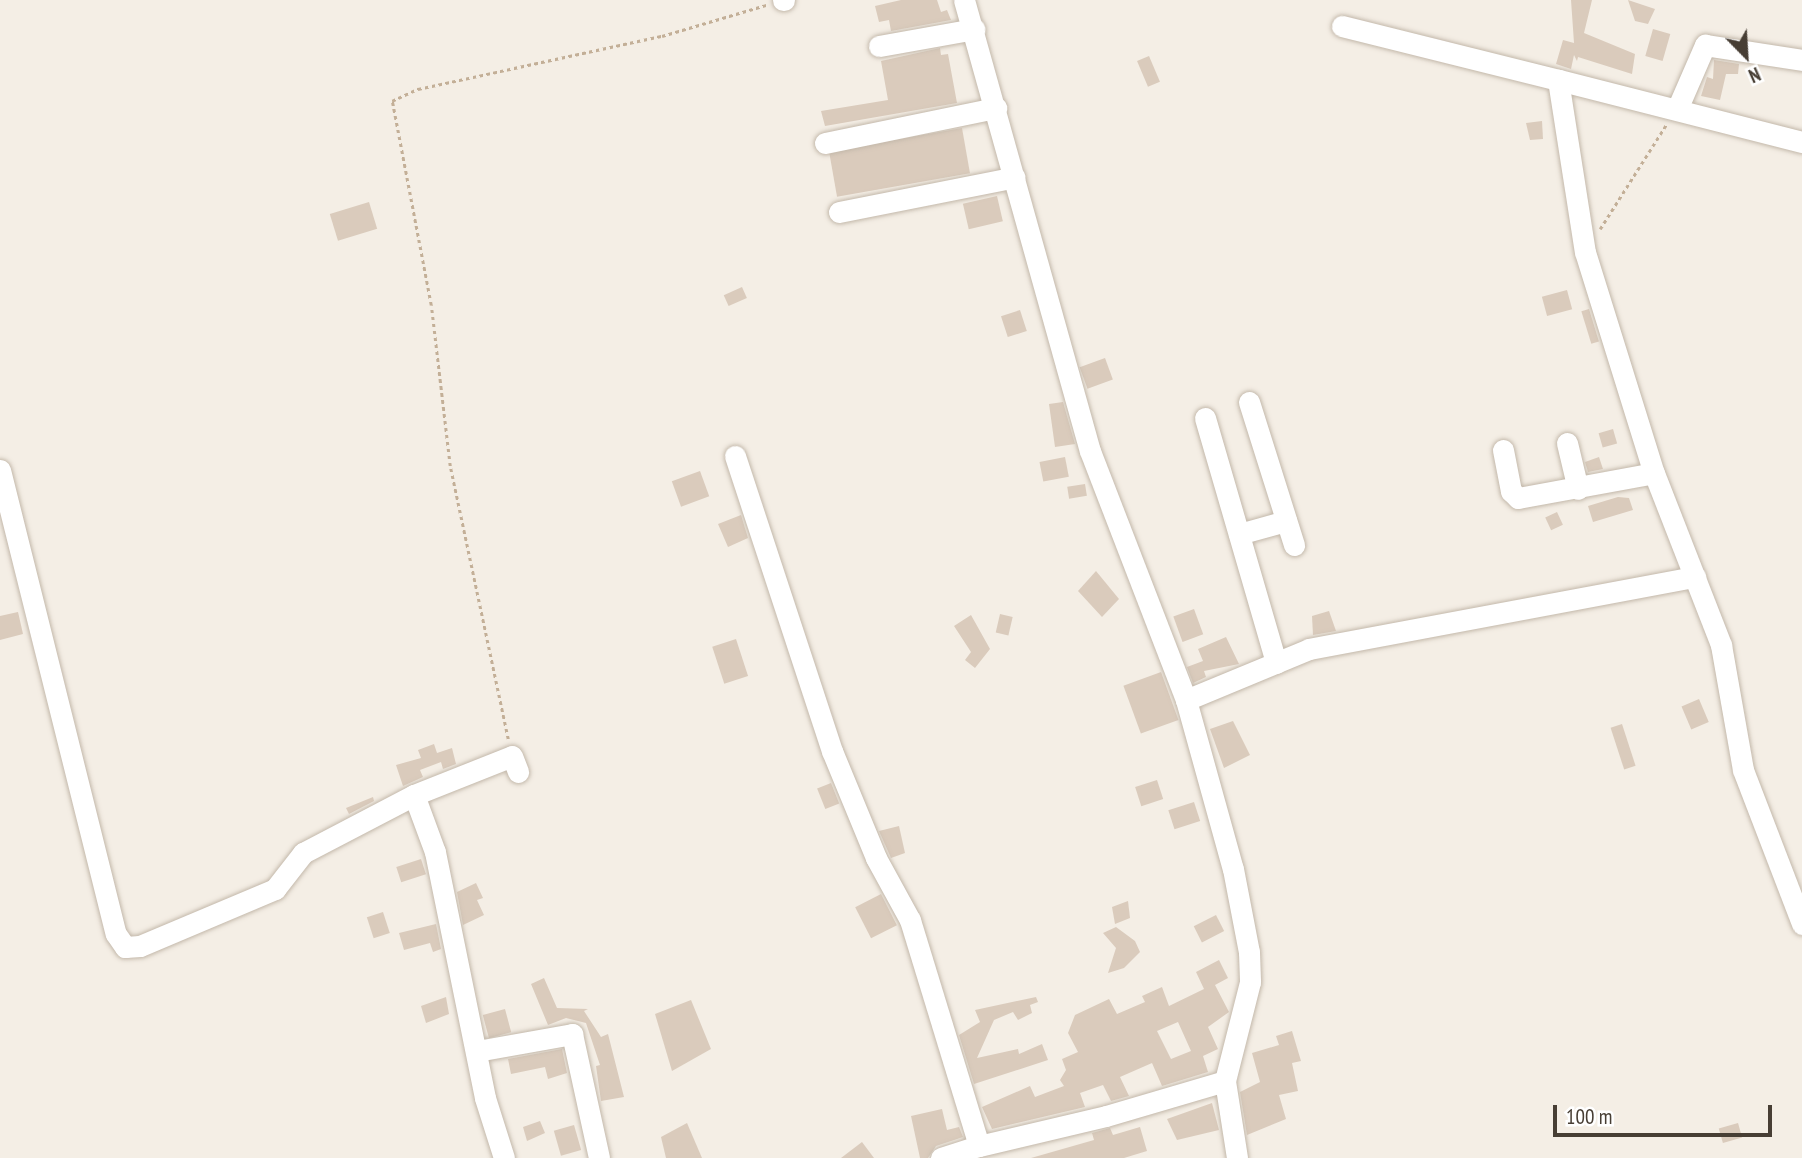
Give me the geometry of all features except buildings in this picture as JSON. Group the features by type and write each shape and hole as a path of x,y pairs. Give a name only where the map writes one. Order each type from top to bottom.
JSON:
{"street":[{"path":"964,0 1090,451 1186,700 1233,869 1249,953 1250,982 1225,1081 1237,1158"},
{"path":"1342,26 1678,107 1802,142"},
{"path":"879,46 974,29"},
{"path":"1678,107 1705,45 1802,60"},
{"path":"1558,80 1586,252 1654,473 1721,645 1743,770 1802,924"},
{"path":"825,144 996,108"},
{"path":"839,212 1015,177"},
{"path":"1250,402 1294,545"},
{"path":"1205,418 1276,663"},
{"path":"1567,443 1578,489"},
{"path":"1503,450 1511,491 1518,498 1654,473"},
{"path":"734,456 832,751 871,848 910,920 979,1146"},
{"path":"0,470 116,934 125,947 140,946 275,889 303,853 414,795 515,764"},
{"path":"1239,534 1286,521"},
{"path":"1186,700 1309,649 1695,577"},
{"path":"414,795 435,852 485,1098 504,1158"},
{"path":"477,1051 572,1034 599,1158"},
{"path":"941,1158 979,1146 1107,1116 1225,1081"}],"path":[{"path":"515,764 450,466 431,305 392,101 418,89 662,36 783,0"},
{"path":"1586,252 1678,107"}]}
